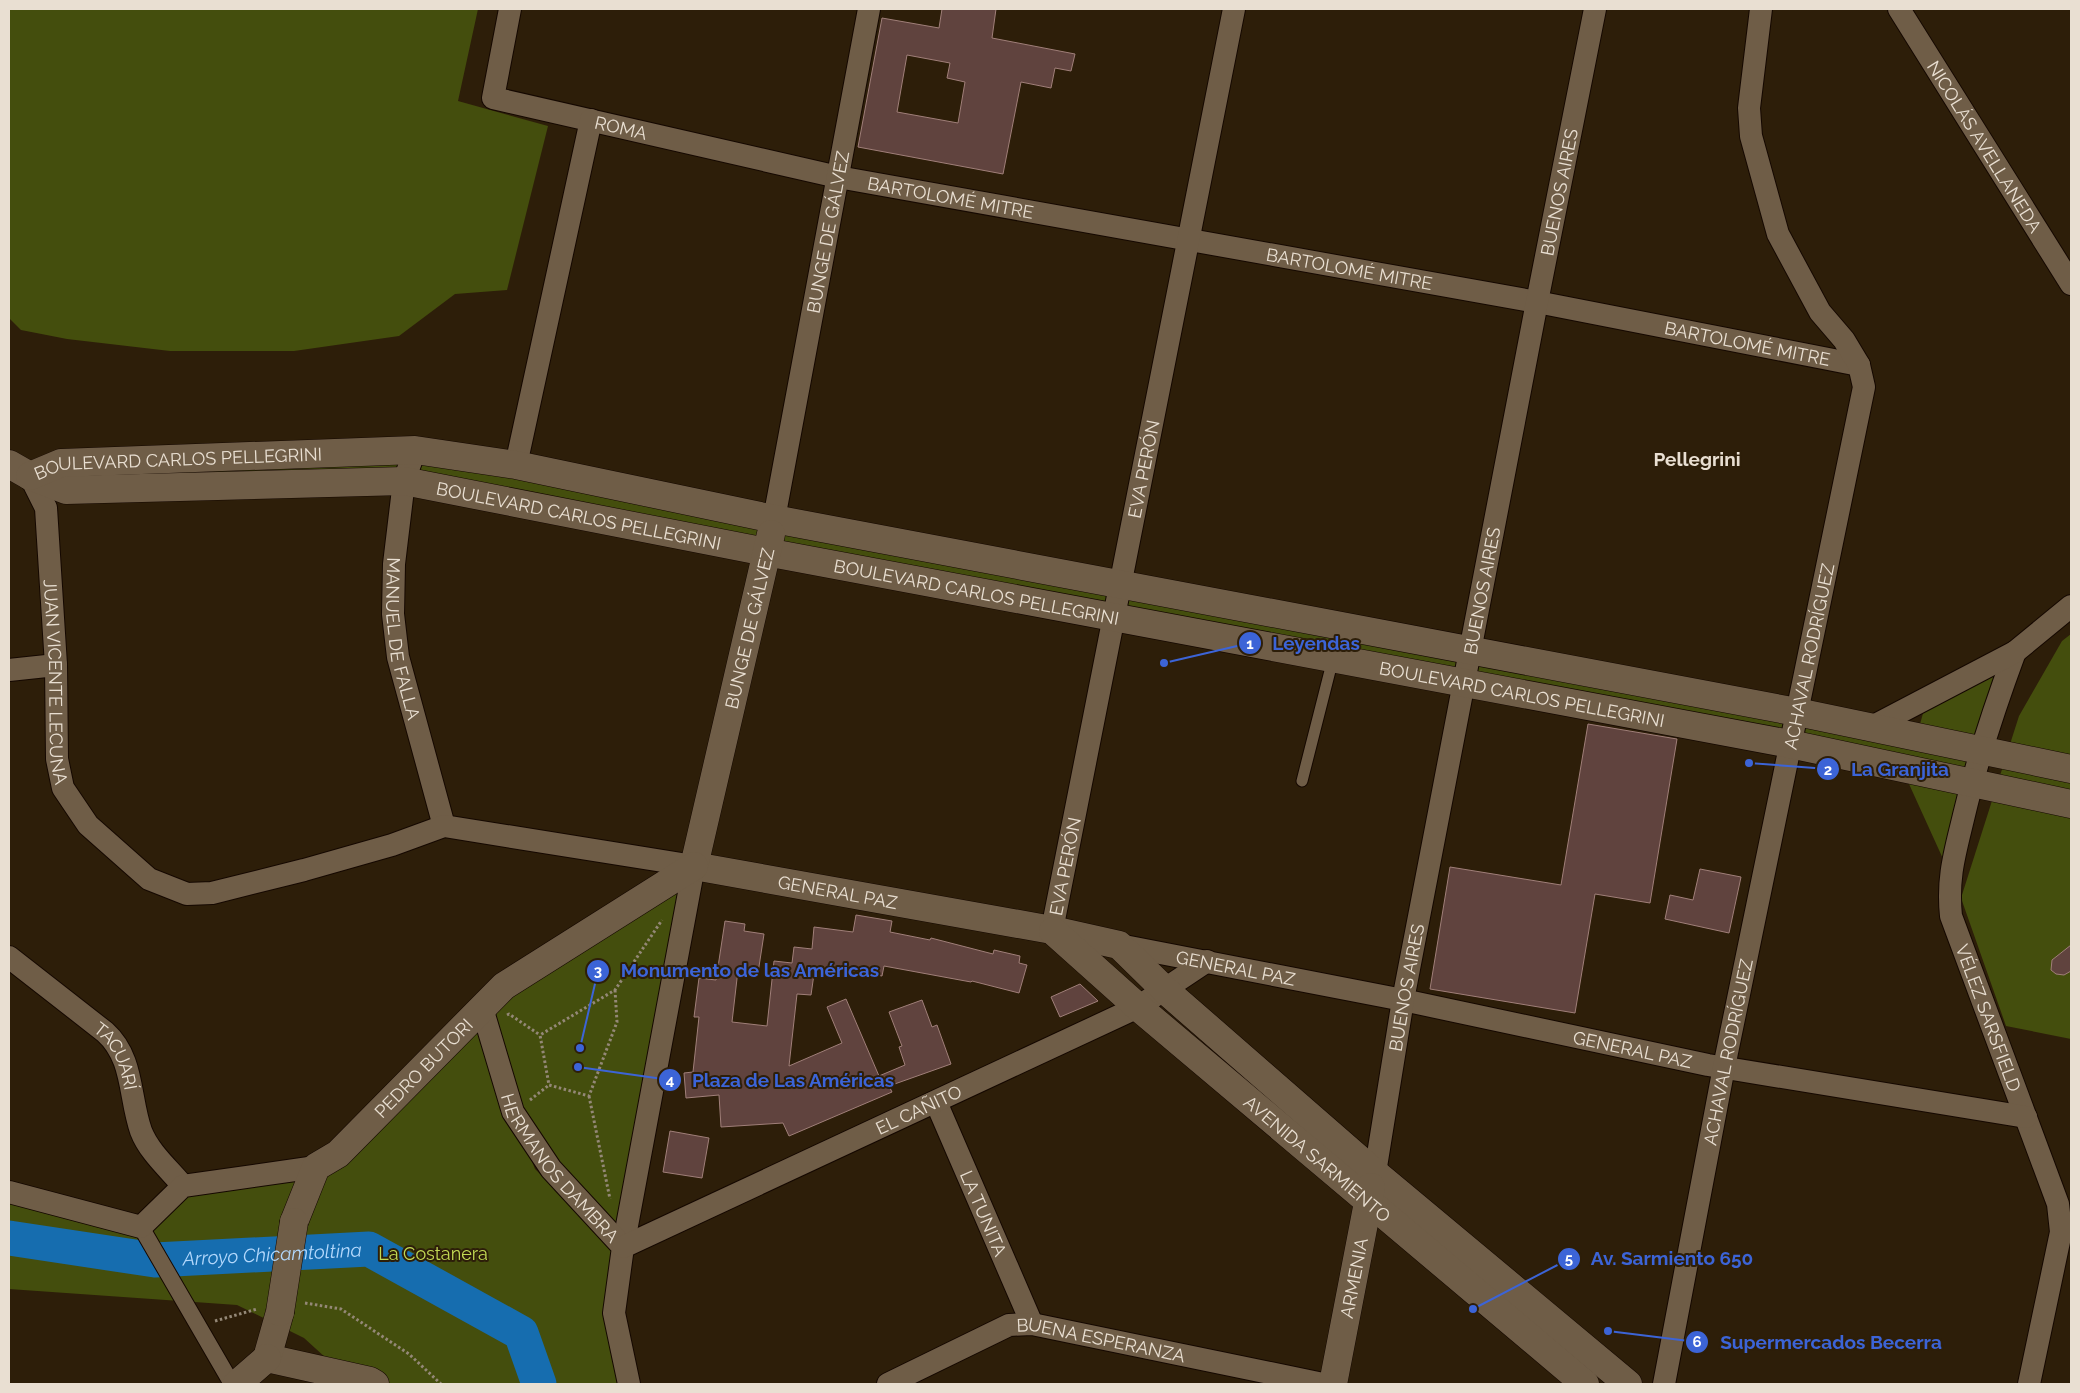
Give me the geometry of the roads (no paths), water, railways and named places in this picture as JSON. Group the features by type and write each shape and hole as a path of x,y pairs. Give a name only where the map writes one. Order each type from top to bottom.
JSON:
{"street":[{"name":"ROMA","path":"510,9 493,98 838,176"},
{"name":"BUNGE DE GÁLVEZ","path":"624,1247 694,866 774,519 869,9"},
{"name":"EVA PERÓN","path":"1052,930 1234,9"},
{"name":"BUENOS AIRES","path":"1375,1173 1403,1000 1465,684 1536,302 1595,9"},
{"name":"ACHAVAL RODRÍGUEZ","path":"1664,1384 1724,1067 1864,387 1860,364 1844,340 1820,312 1778,234 1751,136 1749,108 1761,9"},
{"name":"NICOLÁS AVELLANEDA","path":"1899,9 2071,284"},
{"path":"516,465 591,120"},
{"name":"BARTOLOMÉ MITRE","path":"838,176 1536,302 1860,364"},
{"name":"BOULEVARD CARLOS PELLEGRINI","path":"19,470 61,463 415,450 516,465 774,519 1797,712 2071,769"},
{"name":"MANUEL DE FALLA","path":"415,450 404,481 394,564 394,622 398,657 444,826"},
{"path":"9,458 19,470"},
{"name":"BOULEVARD CARLOS PELLEGRINI","path":"19,470 66,490 404,481 766,552 1790,744 1972,781 2071,804"},
{"name":"JUAN VICENTE LECUNA","path":"19,470 46,508 56,665 56,759 63,788 88,825 149,879 187,894 212,892 392,845 444,826"},
{"path":"1868,728 2015,652 2071,606"},
{"name":"VÉLEZ SARSFIELD","path":"2015,652 1980,750 1950,875 1951,916 2058,1204 2061,1232 2029,1384"},
{"path":"9,670 56,665"},
{"name":"GENERAL PAZ","path":"444,826 694,866 1052,930 1403,1000 1724,1067 2026,1117"},
{"name":"PEDRO BUTORI","path":"183,1186 316,1167 338,1154 485,1019 504,986 694,866"},
{"name":"AVENIDA SARMIENTO","path":"1052,930 1138,1007 1585,1384"},
{"name":"AVENIDA SARMIENTO","path":"1119,944 1165,990 1375,1173 1628,1384"},
{"name":"TACUARÍ","path":"9,957 106,1032 118,1045 127,1066 142,1132 153,1151 183,1186"},
{"name":"EL CAÑITO","path":"624,1247 1138,1007 1207,961"},
{"name":"HERMANOS DAMBRA","path":"485,1019 513,1112 551,1169 624,1247 614,1312 628,1384"},
{"name":"LA TUNITA","path":"936,1102 1032,1324"},
{"path":"237,1384 267,1358 280,1307 294,1222 316,1167"},
{"name":"ARMENIA","path":"1333,1384 1375,1173"},
{"path":"141,1227 183,1186"},
{"path":"9,1192 141,1227 232,1384"},
{"name":"BUENA ESPERANZA","path":"902,1381 1009,1325 1032,1324 1323,1384"},
{"path":"267,1358 363,1379 374,1384"}],"lane":[{"path":"1302,781 1332,659"}],"waterway":[{"name":"Arroyo Chicamtoltina","path":"9,1238 155,1260 369,1249 521,1333 539,1384"}],"place":[{"name":"Leyendas","path":"1164,663"},
{"name":"La Granjita","path":"1749,763"},
{"name":"Monumento de las Américas","path":"580,1048"},
{"name":"Plaza de Las Américas","path":"578,1067"},
{"name":"Av. Sarmiento 650","path":"1473,1309"},
{"name":"Supermercados Becerra","path":"1608,1331"}],"district":[{"name":"Pellegrini","path":"1697,459"}],"park label":[{"name":"La Costanera","path":"433,1253"}]}
